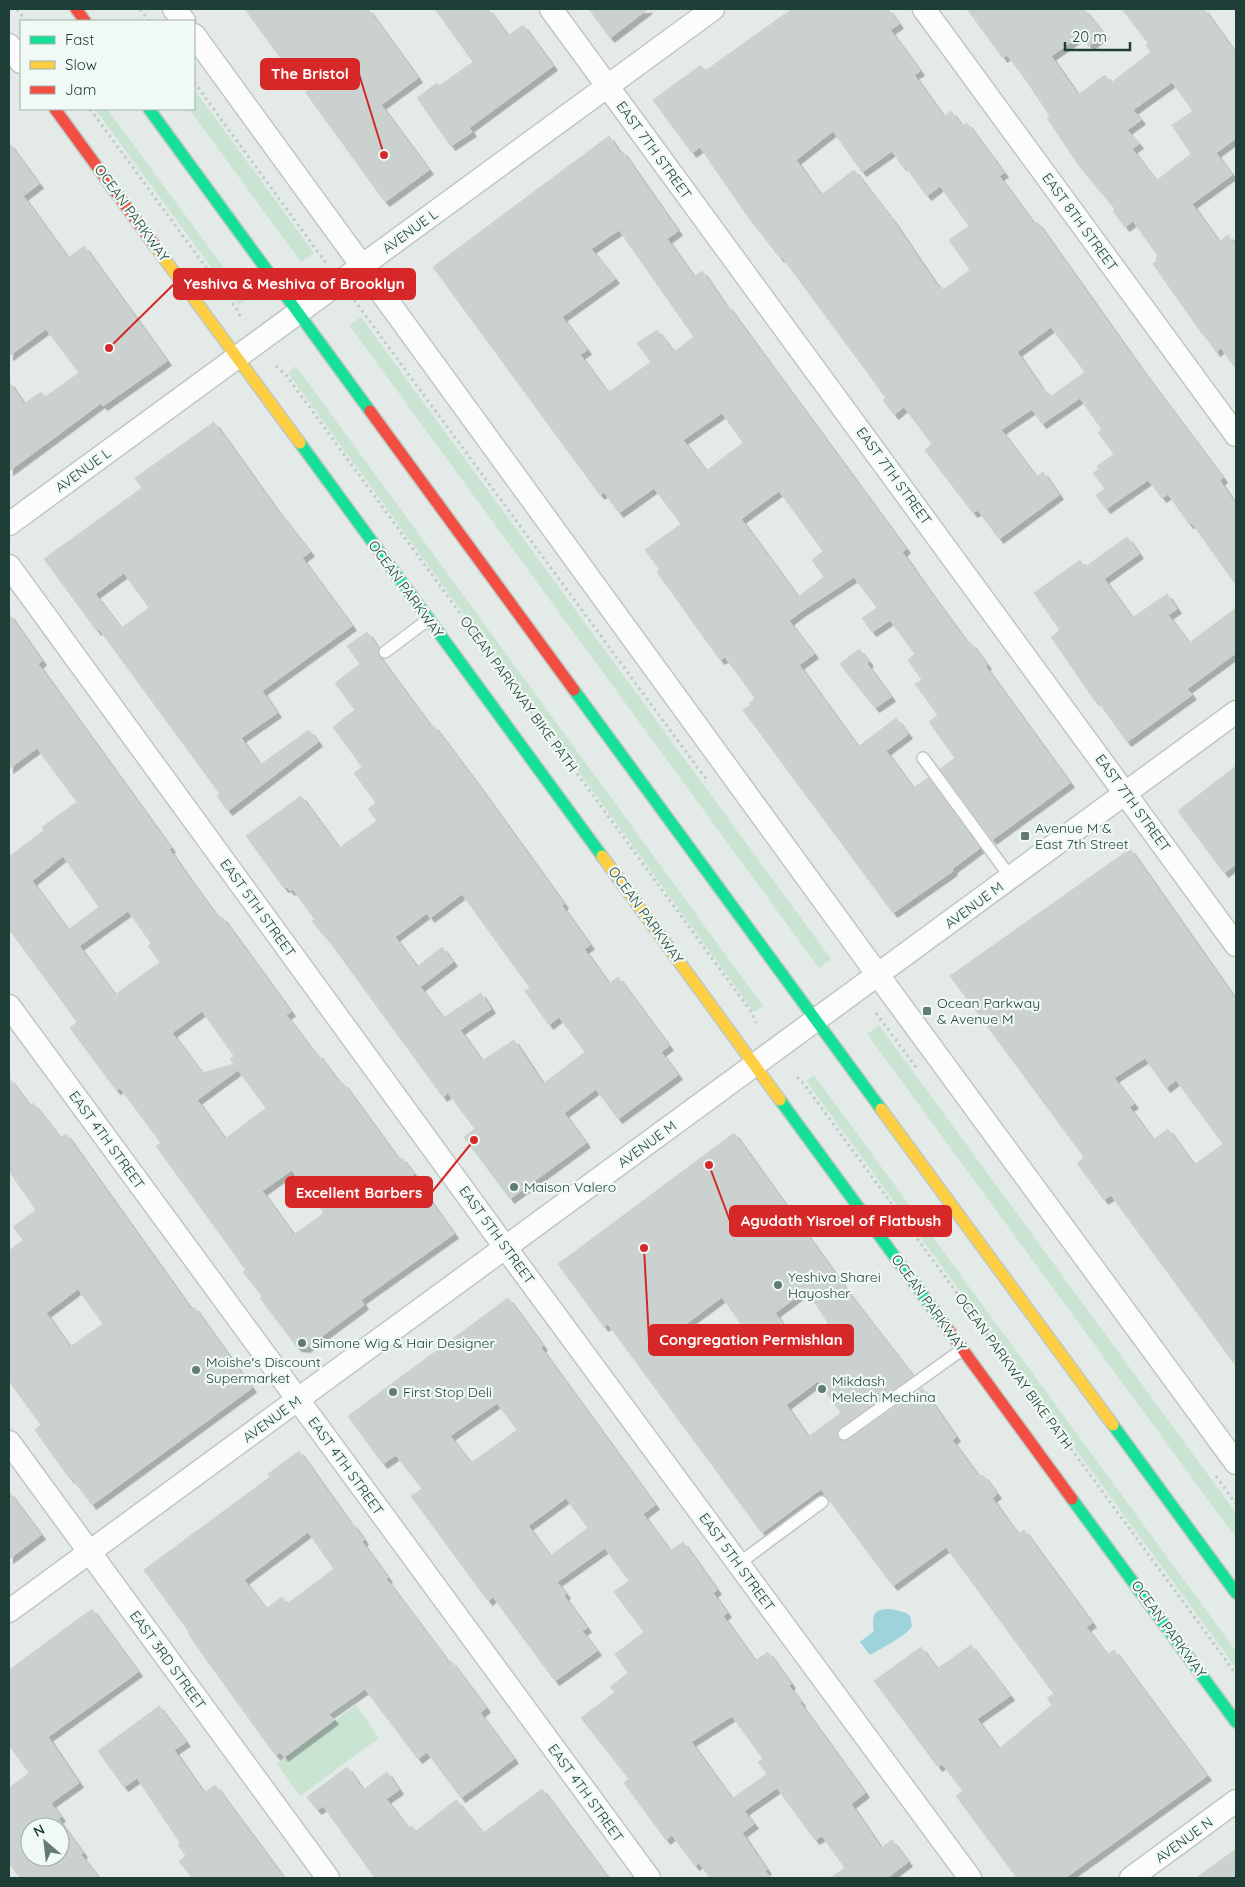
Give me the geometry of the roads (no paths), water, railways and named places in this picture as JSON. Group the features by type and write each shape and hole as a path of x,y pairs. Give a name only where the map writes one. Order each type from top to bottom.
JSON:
{"street":[{"path":"76,9 84,20"},
{"path":"174,9 183,20"},
{"name":"EAST 7TH STREET","path":"550,9 1236,945"},
{"name":"AVENUE L","path":"9,524 713,9"},
{"name":"EAST 8TH STREET","path":"924,9 1236,435"},
{"path":"195,36 878,975 1236,1463"},
{"path":"9,45 20,61"},
{"name":"OCEAN PARKWAY","path":"57,110 1236,1722"},
{"path":"150,110 1236,1593"},
{"name":"EAST 5TH STREET","path":"9,566 505,1246 970,1878"},
{"name":"AVENUE M","path":"9,1611 1236,712"},
{"name":"EAST 4TH STREET","path":"9,1006 649,1878"},
{"name":"EAST 3RD STREET","path":"10,1445 328,1878"},
{"name":"AVENUE N","path":"1131,1878 1236,1801"}],"lane":[{"path":"385,652 429,619"},
{"path":"923,758 1011,878"},
{"path":"844,1434 963,1349"},
{"path":"738,1564 822,1502"}],"water":[{"path":"891,1609 910,1616 912,1626 900,1638 870,1655 860,1642 874,1631 873,1617 875,1614 880,1610"}],"place":[{"name":"The Bristol","path":"384,155"},
{"name":"Yeshiva & Meshiva of Brooklyn","path":"109,348"},
{"name":"Avenue M & East 7th Street","path":"1025,836"},
{"name":"Ocean Parkway & Avenue M","path":"927,1011"},
{"name":"Excellent Barbers","path":"474,1140"},
{"name":"Agudath Yisroel of Flatbush","path":"709,1165"},
{"name":"Maison Valero","path":"514,1187"},
{"name":"Congregation Permishlan","path":"644,1248"},
{"name":"Yeshiva Sharei Hayosher","path":"778,1285"},
{"name":"Simone Wig & Hair Designer","path":"302,1343"},
{"name":"Moishe's Discount Supermarket","path":"196,1370"},
{"name":"Mikdash Melech Mechina","path":"822,1389"},
{"name":"First Stop Deli","path":"393,1392"}]}
